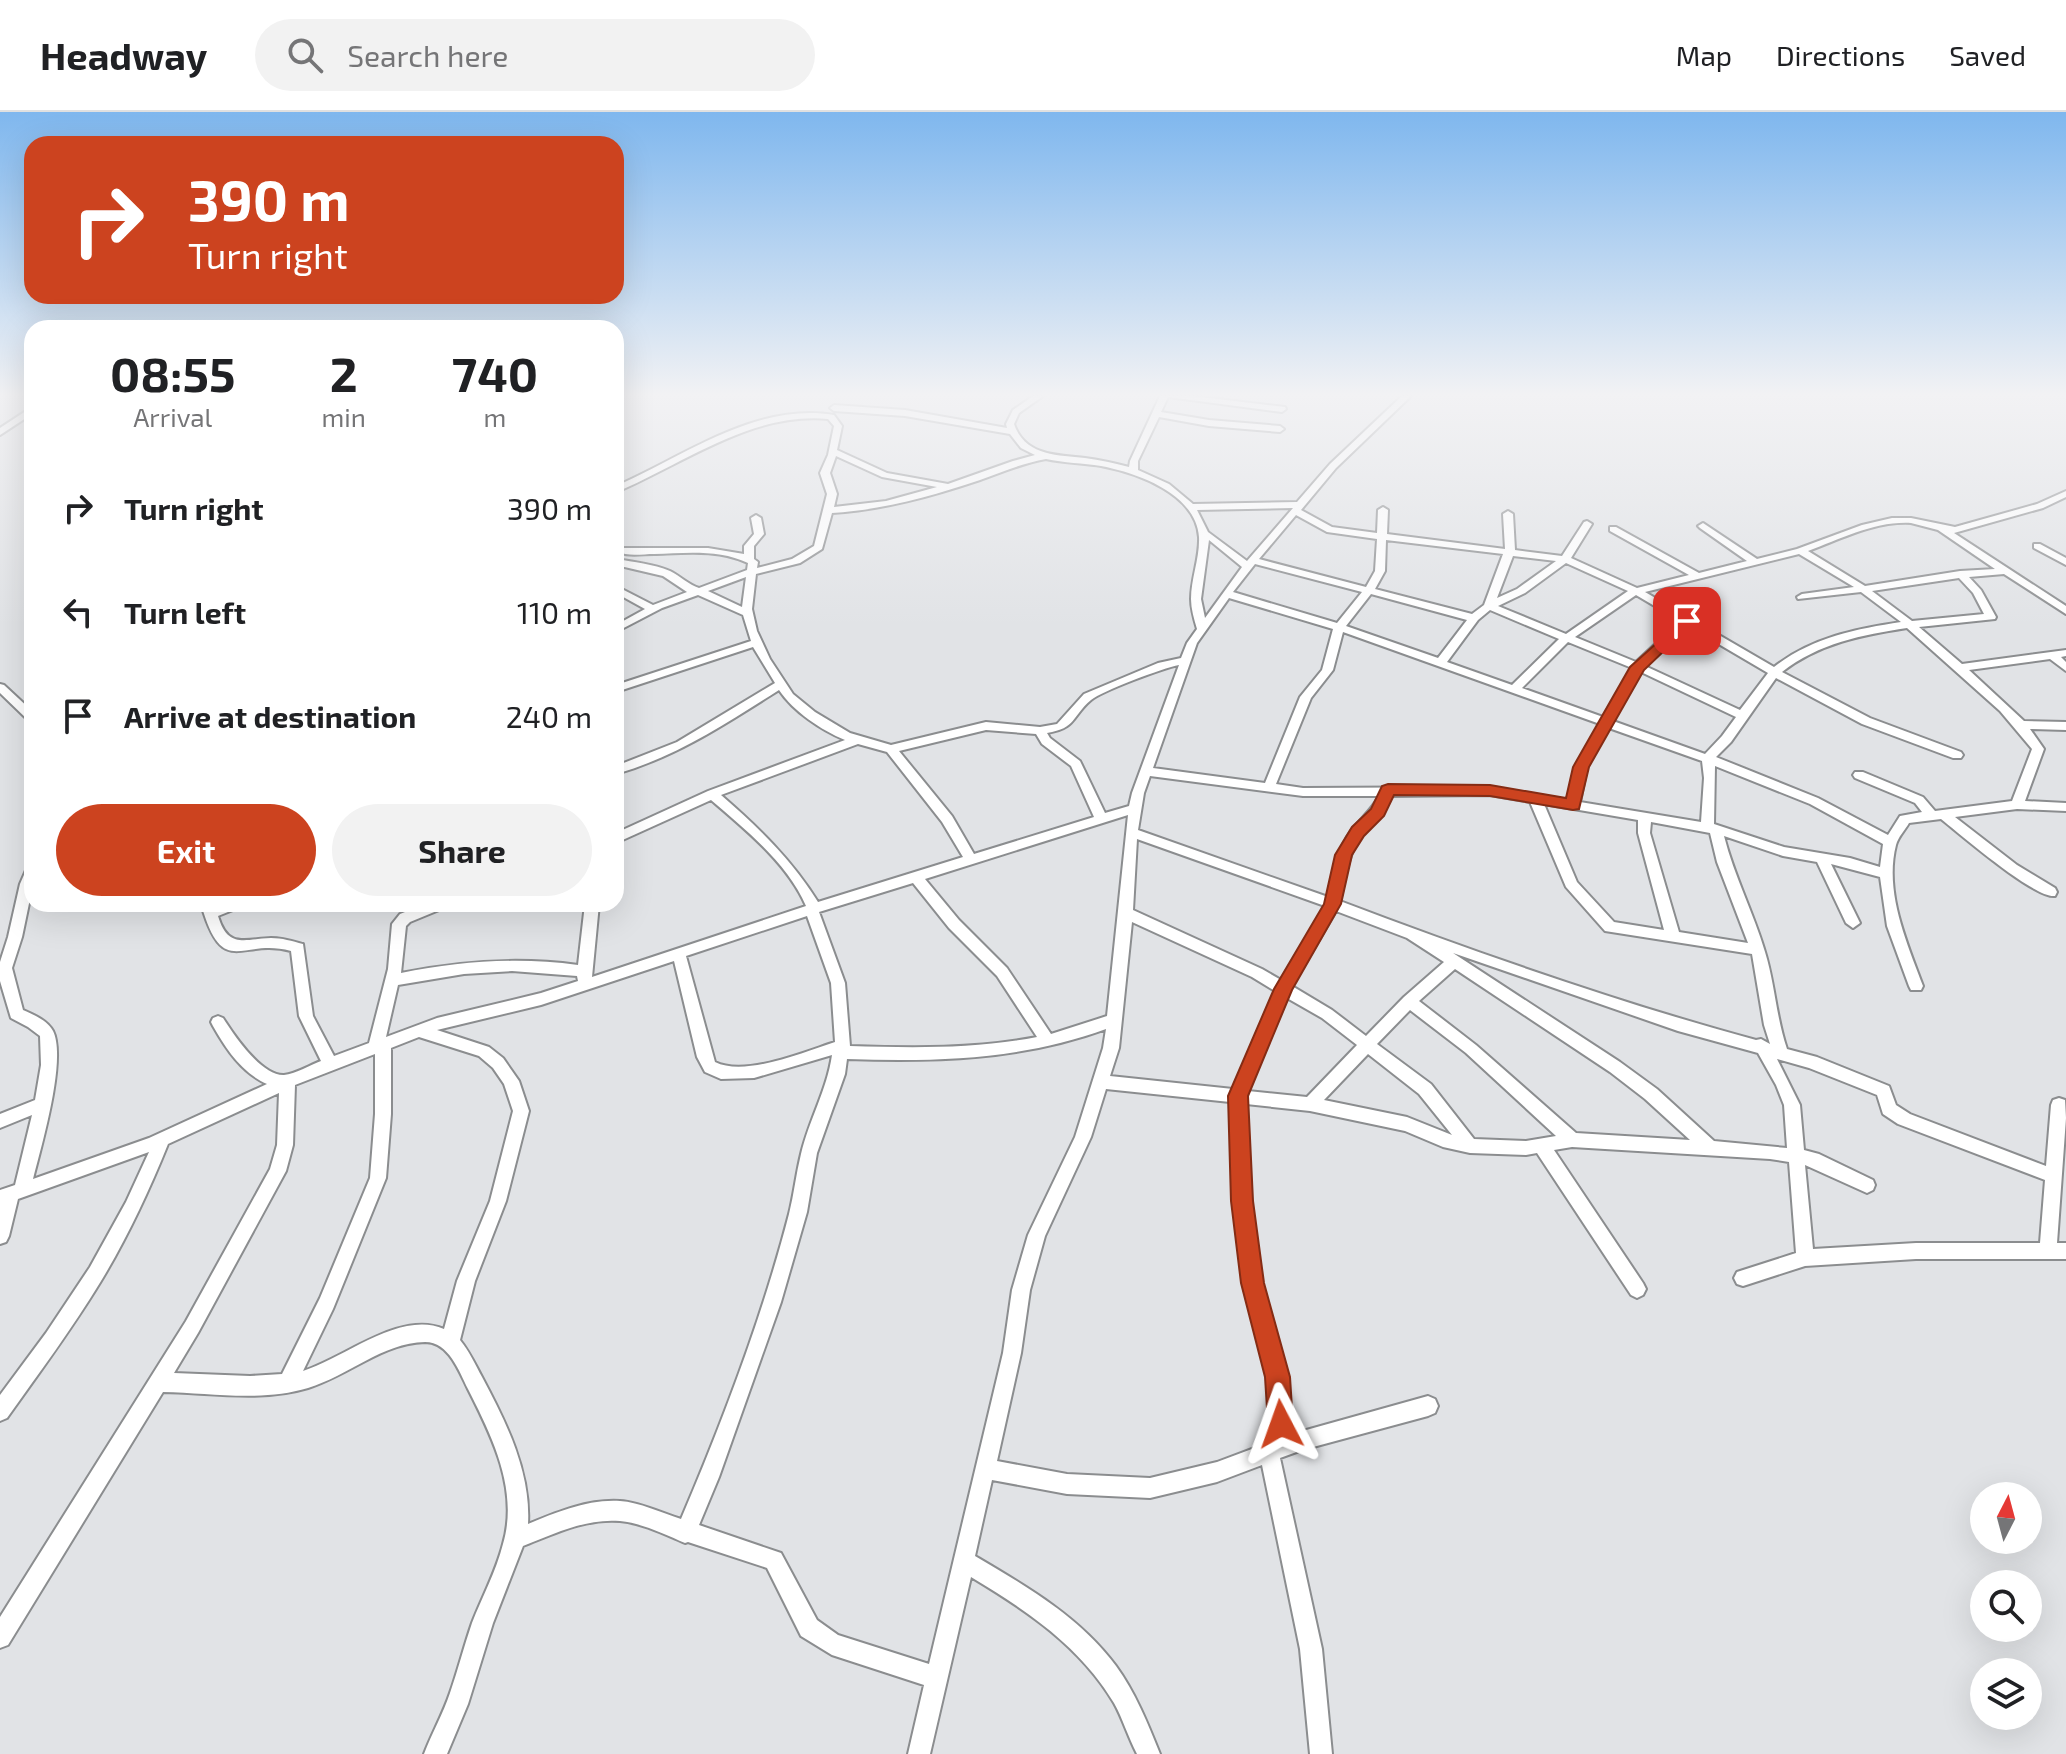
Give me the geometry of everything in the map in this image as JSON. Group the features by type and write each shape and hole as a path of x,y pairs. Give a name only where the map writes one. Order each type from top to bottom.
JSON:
{"street":[{"path":"624,485 652,473"},
{"path":"624,625 752,567 796,561 819,547 832,494 825,473"},
{"path":"880,473 945,486"},
{"path":"829,510 871,508 989,473"},
{"path":"1134,473 1156,482 1189,507 1200,520 1203,533 1196,603 1202,629"},
{"path":"919,1754 1012,1353 1021,1290 1037,1235 1083,1137 1102,1082 1114,1020 1131,832 1147,771 1192,643 1227,594 1328,473"},
{"path":"1514,690 1565,639 1636,591 1800,551 1897,521 1907,519 1955,530 2040,506 2066,494"},
{"path":"1189,507 1299,508 1330,530 1565,559 1636,591 1774,672 1866,721 1957,755"},
{"path":"1269,787 1306,697 1327,670 1339,627 1380,571 1383,510"},
{"path":"1489,606 1510,550 1508,514"},
{"path":"756,518 759,534 749,546 752,567 749,614 757,642 789,696 811,715 846,736 891,749 986,726 1040,731 1061,727 1082,700 1094,693 1162,665 1187,660"},
{"path":"1440,663 1474,618 1489,606 1521,591 1565,559 1587,524"},
{"path":"1703,526 1755,562"},
{"path":"1613,529 1698,576"},
{"path":"1941,529 2066,611"},
{"path":"1203,533 1219,541 1233,557 1252,564 1474,618"},
{"path":"2037,546 2066,562"},
{"path":"1800,551 1868,590 1913,625 2024,725 2038,749 2017,805"},
{"path":"624,553 720,552 752,567"},
{"path":"624,556 666,572 695,591 749,614"},
{"path":"1802,597 1868,590 1907,580 2007,571"},
{"path":"1708,758 1723,746 1741,715 1774,672 1828,641 1913,625 1991,617 1977,592 1960,574"},
{"path":"624,593 653,609"},
{"path":"1227,594 1339,627 1708,758 1814,801 1890,842"},
{"path":"1489,606 1638,667 1741,715"},
{"path":"1573,805 1581,767 1638,667 1687,621"},
{"path":"624,686 757,642"},
{"path":"1961,668 2060,655 2066,668"},
{"path":"624,768 650,761 682,746 781,684"},
{"path":"0,687 24,709"},
{"path":"14,698 24,696"},
{"path":"2024,725 2066,726"},
{"path":"1040,731 1046,741 1076,764 1101,818"},
{"path":"624,834 712,794 859,739"},
{"path":"891,749 947,819 970,858"},
{"path":"1708,758 1711,828 1756,945"},
{"path":"1147,771 1303,792 1490,791 1711,828 1783,851 1886,874"},
{"path":"1859,775 1919,800 2050,892"},
{"path":"1321,1754 1311,1649 1276,1450 1278,1377 1252,1283 1242,1201 1238,1096 1283,989 1333,904 1344,855 1358,832 1378,812 1388,790"},
{"path":"685,1533 709,1477 772,1302 798,1212 809,1153 837,1074 843,1016 838,983 813,909 799,880 773,849 712,794"},
{"path":"1535,798 1571,884 1596,916 1610,927 1758,950 1771,1025 1780,1052"},
{"path":"1916,986 1894,926 1886,874 1890,842 1905,819 2017,805 2066,807"},
{"path":"11,1194 162,1140 287,1082 418,1031 584,979 679,955 970,858 1136,808"},
{"path":"1645,817 1644,833 1673,937"},
{"path":"1131,832 1412,934 1678,1025 1780,1052 1883,1091 1888,1098 1889,1109 1904,1119 2054,1176"},
{"path":"1822,858 1828,878 1842,896 1853,923"},
{"path":"915,876 954,924 1002,972 1048,1041"},
{"path":"0,1236 42,1104 49,1040 44,1030 16,1014 2,972 16,942 20,899 24,890"},
{"path":"210,912 213,929 232,945 280,944 298,948 306,1016 330,1064"},
{"path":"288,1382 327,1303 378,1178 383,1114 380,1046 393,980 396,933 403,912"},
{"path":"584,979 591,912"},
{"path":"1126,913 1257,973 1327,1014 1425,1089 1470,1146"},
{"path":"1412,934 1615,1067 1651,1094 1710,1148"},
{"path":"679,955 699,1018 704,1052 709,1067 716,1071 755,1071 841,1049 928,1056 980,1053 1075,1035 1114,1020"},
{"path":"1310,1104 1409,1001 1454,962"},
{"path":"393,980 504,964 538,965 584,979"},
{"path":"1409,1001 1471,1049 1572,1140"},
{"path":"218,1022 231,1047 278,1082 287,1082"},
{"path":"418,1031 484,1051 511,1081 521,1111 498,1201 466,1281 450,1342"},
{"path":"1761,1045 1792,1105 1805,1258"},
{"path":"0,1637 158,1382 278,1171 285,1145 287,1082"},
{"path":"1102,1082 1310,1104 1407,1124 1443,1140 1470,1146 1526,1148 1572,1140 1710,1148 1813,1159 1867,1185"},
{"path":"0,1121 42,1104"},
{"path":"1743,1278 1805,1258 1916,1251 2057,1252 2054,1176 2059,1105"},
{"path":"0,1411 69,1316 114,1243 142,1189 162,1140"},
{"path":"1541,1145 1637,1289"},
{"path":"158,1382 288,1382 329,1371 356,1355 416,1334 431,1332 450,1342 505,1439 518,1508 516,1539 486,1614 458,1704 435,1754"},
{"path":"985,1469 1067,1484 1150,1488 1217,1472 1276,1450 1428,1406"},
{"path":"516,1539 563,1520 622,1511 774,1560 809,1628 832,1644 937,1678"},
{"path":"964,1561 1023,1596 1091,1652 1123,1696 1149,1754"}],"route":[{"path":"1281,1424 1278,1377 1252,1283 1238,1148 1238,1096 1283,989 1333,904 1344,855 1358,832 1378,812 1388,790 1490,791 1573,805 1581,767 1638,667 1687,621"}]}
